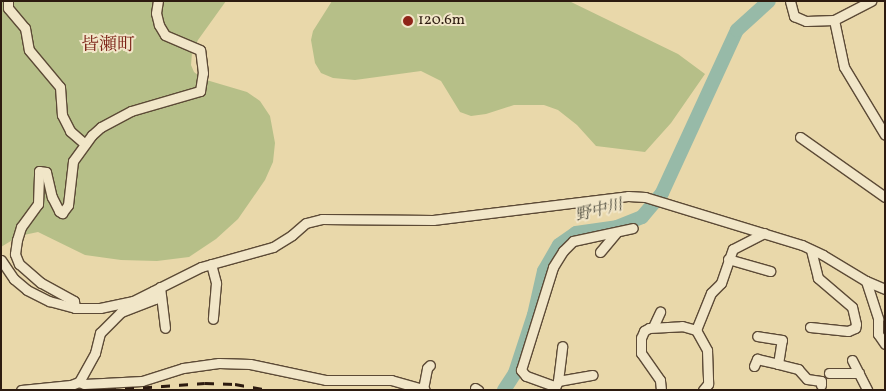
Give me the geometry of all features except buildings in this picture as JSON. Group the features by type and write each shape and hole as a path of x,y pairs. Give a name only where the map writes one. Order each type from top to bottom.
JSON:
{"street":[{"path":"8,1 8,8 25,28 29,50 60,87 62,115 70,131 85,144"},
{"path":"75,308 74,301 41,283 19,264 15,254 21,227 38,204 39,171 46,172 52,198 62,213 68,205 74,161 85,144 101,127 131,111 200,91 203,74 200,50 165,34 159,25 156,13 158,1"},
{"path":"790,1 794,16 806,20 834,20 871,1"},
{"path":"834,20 844,67 885,135"},
{"path":"800,137 885,197"},
{"path":"1,260 14,279 27,290 50,301 75,308 100,308 133,301 212,264 256,254 273,247 306,223 322,218 433,220 608,197 645,198 802,245 823,255 866,281 885,289"},
{"path":"587,373 555,385 526,376 520,370 553,267 563,250 573,241 633,228"},
{"path":"600,252 616,233"},
{"path":"696,330 711,293 721,283 733,249 764,233"},
{"path":"810,250 818,278 852,307 856,324 855,328 848,331 810,328"},
{"path":"728,259 756,263 770,271"},
{"path":"212,264 216,283 213,319"},
{"path":"866,281 885,344"},
{"path":"157,289 165,328"},
{"path":"79,382 95,353 100,333 121,312 155,298 157,289"},
{"path":"654,328 660,312"},
{"path":"660,390 660,380 641,353 640,345 644,331 654,328 682,326 696,330 708,350 708,384 703,390"},
{"path":"757,336 782,340 778,364"},
{"path":"555,385 562,346"},
{"path":"754,366 757,359 798,369 802,380 821,381 821,385"},
{"path":"852,360 867,390"},
{"path":"21,390 45,389 79,382 84,384 142,381 183,368 219,363 250,364 326,380 390,380 424,390 427,368 430,365"},
{"path":"828,373 859,373"}],"green space":[{"path":"1,1 226,1 198,40 192,53 191,65 194,72 203,79 247,92 260,101 270,116 275,143 273,162 265,180 238,219 216,239 189,257 157,261 121,260 85,255 38,232 19,236 1,247"},
{"path":"332,1 569,1 678,54 705,74 671,123 645,152 596,146 577,125 558,110 544,105 514,105 486,114 471,116 460,112 441,81 421,71 355,80 333,78 321,73 315,63 311,40 313,31"}],"waterway":[{"name":"野中川","path":"504,390 515,373 534,315 544,271 559,245 576,233 617,227 642,217 662,193 737,30 769,1"}],"railway":[{"path":"107,390 205,383 235,384 268,390"}],"place":[{"name":"120.6m","path":"408,21"}],"district":[{"name":"皆瀬町","path":"108,46"}]}
